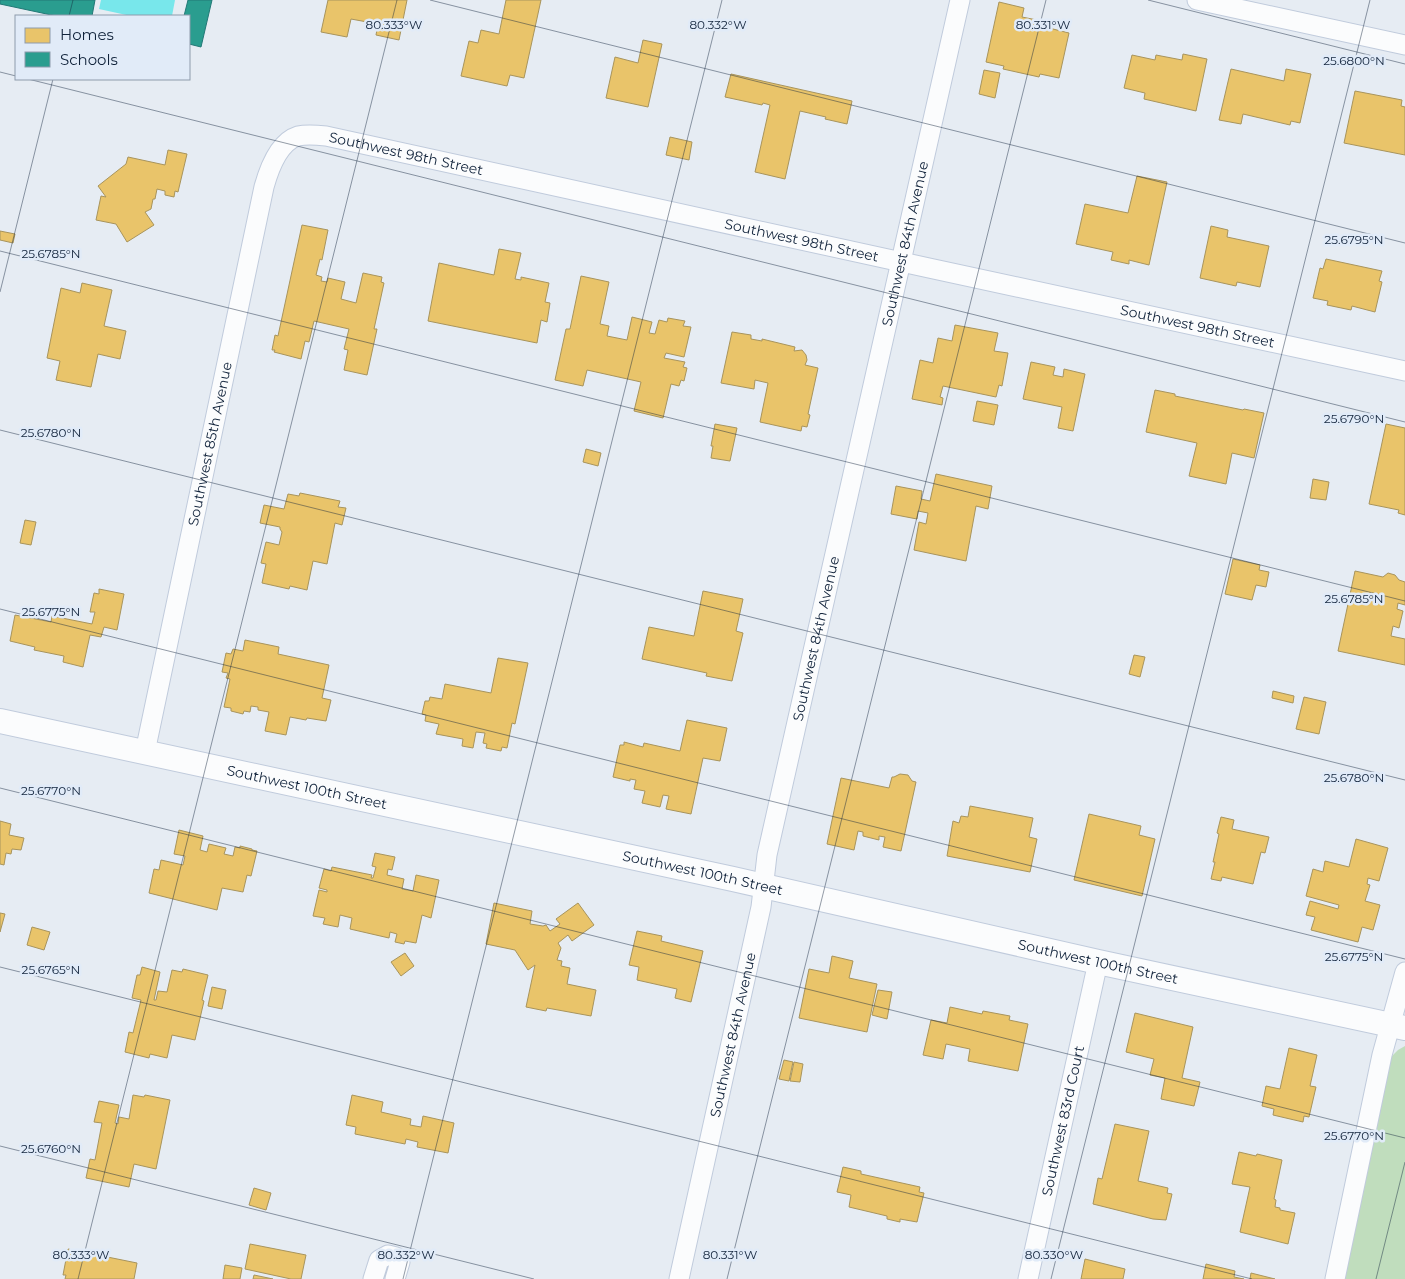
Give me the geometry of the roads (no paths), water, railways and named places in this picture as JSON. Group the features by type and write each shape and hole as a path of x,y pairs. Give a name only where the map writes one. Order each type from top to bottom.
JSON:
{"street":[{"name":"Southwest 84th Avenue","path":"679,1279 759,917 766,855 960,0"},
{"path":"1197,0 1405,46"},
{"name":"Southwest 98th Street","path":"288,142 304,135 326,136 1405,371"},
{"name":"Southwest 85th Avenue","path":"145,752 264,187 273,162 288,142"},
{"name":"Southwest 100th Street","path":"0,721 1398,1026"},
{"name":"Southwest 83rd Court","path":"1028,1279 1098,962"},
{"path":"1335,1279 1380,1065 1398,1026 1405,972"},
{"path":"373,1279 379,1260 388,1255 396,1257 400,1262 396,1279"}],"water":[{"path":"101,0 175,0 172,15 126,15 99,9"}]}
